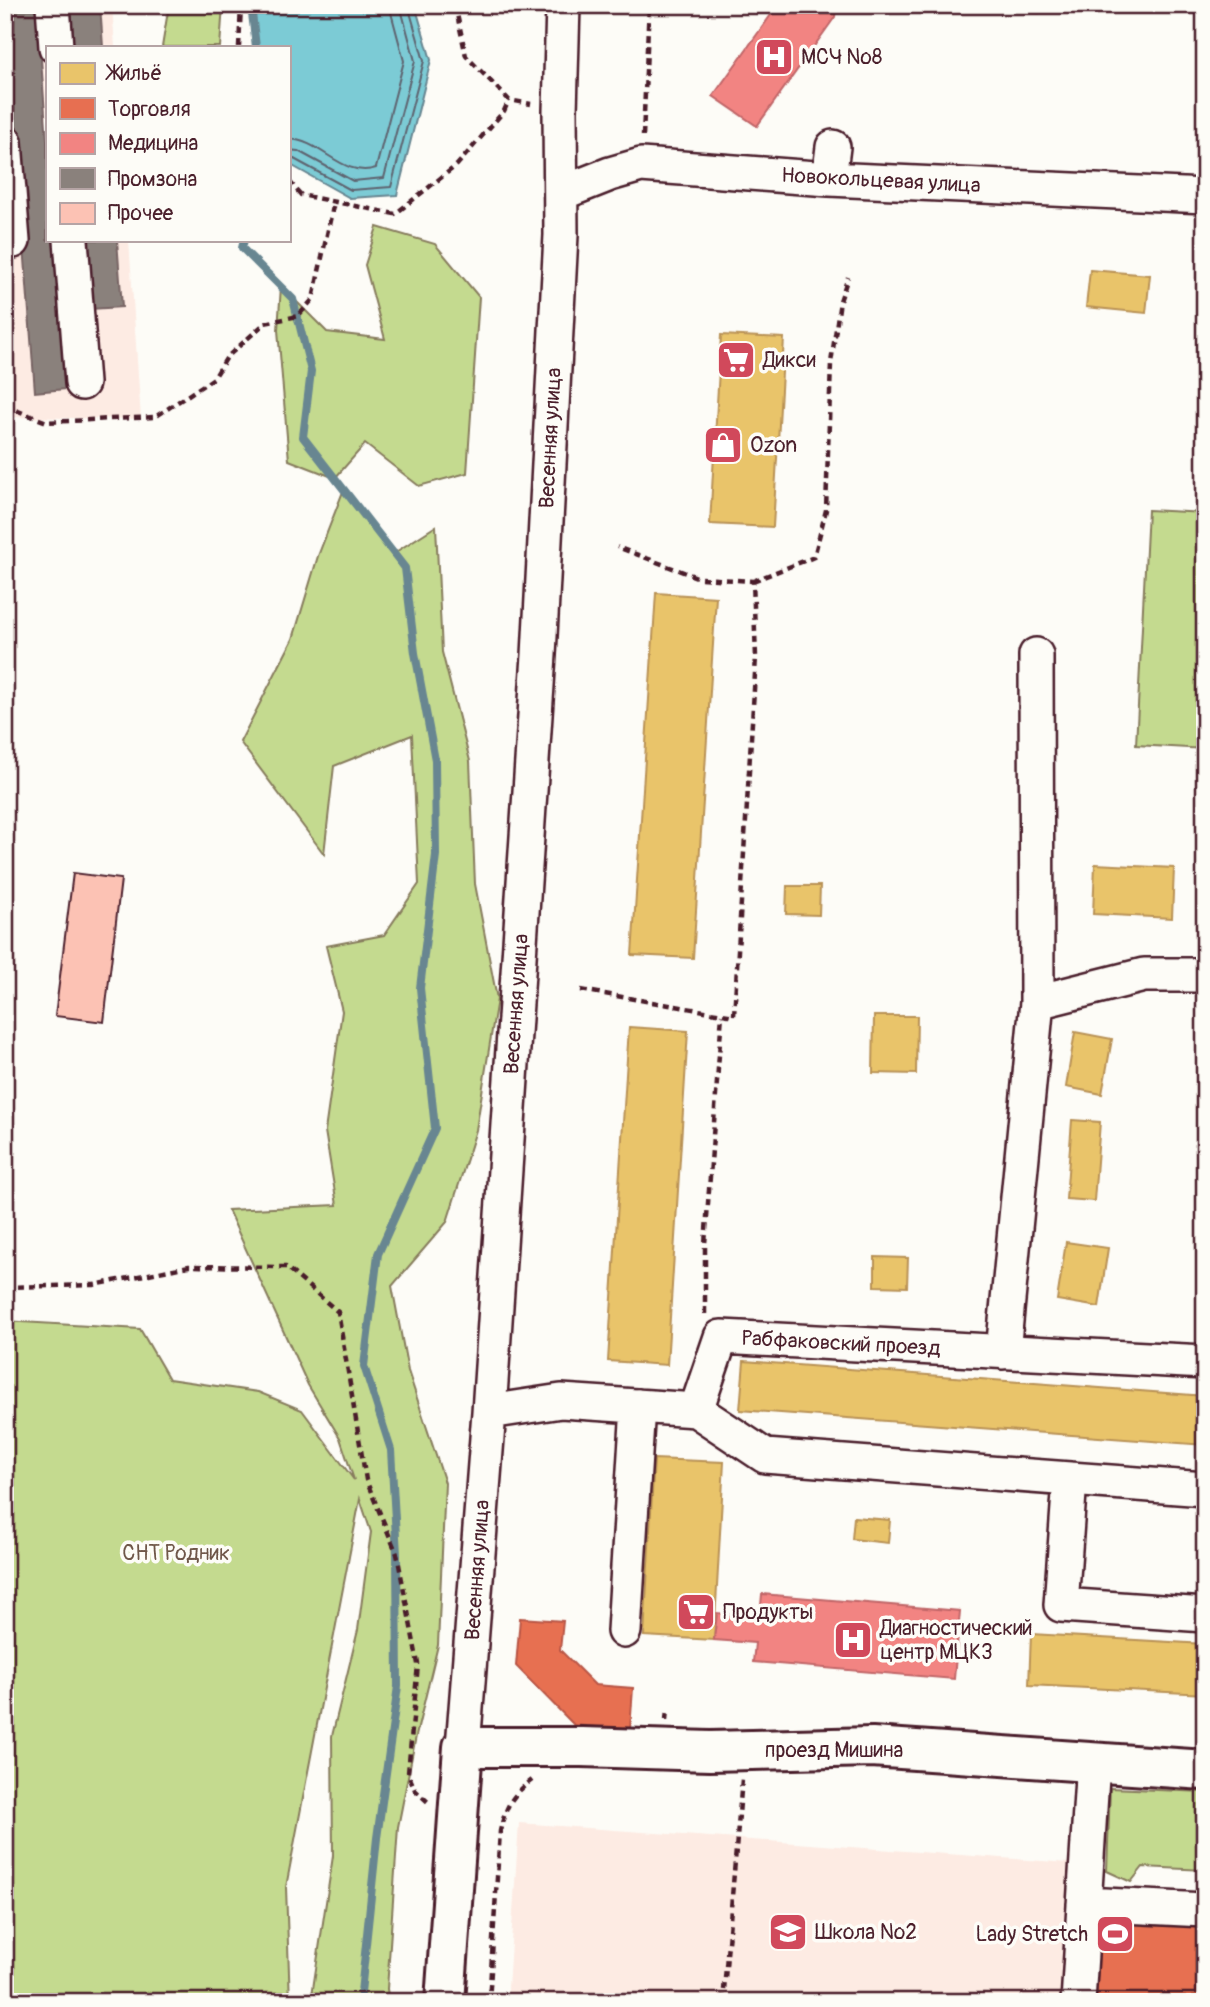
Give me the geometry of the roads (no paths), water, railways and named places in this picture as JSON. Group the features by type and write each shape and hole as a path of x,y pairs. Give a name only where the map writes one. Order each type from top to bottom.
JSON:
{"main road":[{"name":"проезд Мишина","path":"463,1747 744,1750 872,1747 1205,1770"},
{"name":"Весенняя улица","path":"445,2002 463,1747"}],"street":[{"path":"53,5 56,46"},
{"name":"Весенняя улица","path":"463,1747 489,1412 539,655 562,193 559,111 563,5"},
{"path":"5,142 13,241"},
{"name":"Новокольцевая улица","path":"562,193 641,164 831,163 1205,196"},
{"path":"71,242 82,383"},
{"path":"1003,1352 1037,1002 1036,655"},
{"path":"1037,1002 1144,975 1205,975"},
{"name":"Рабфаковский проезд","path":"696,1410 721,1337 1205,1362"},
{"path":"489,1412 561,1401 696,1410 765,1456 1205,1489"},
{"path":"624,1631 638,1406"},
{"path":"1070,1479 1061,1605 1205,1615"},
{"path":"1079,2002 1093,1761"},
{"path":"1084,1904 1205,1910"}],"water":[{"path":"251,5 415,5 431,60 397,195 350,198 290,165 290,46 256,46"}],"waterway":[{"path":"251,5 256,46"},
{"path":"244,242 242,248 293,299 311,371 303,437 405,568 415,653 435,760 436,855 420,988 435,1128 378,1254 364,1366 391,1450 397,1554 398,1686 377,1838 360,2002"}],"place":[{"name":"МСЧ №8","path":"774,57"},
{"name":"Дикси","path":"736,360"},
{"name":"Ozon","path":"723,445"},
{"name":"Продукты","path":"696,1612"},
{"name":"Диагностический центр МЦК3","path":"853,1640"},
{"name":"Школа №2","path":"788,1932"},
{"name":"Lady Stretch","path":"1115,1934"}],"park label":[{"name":"СНТ Родник","path":"176,1553"}]}
